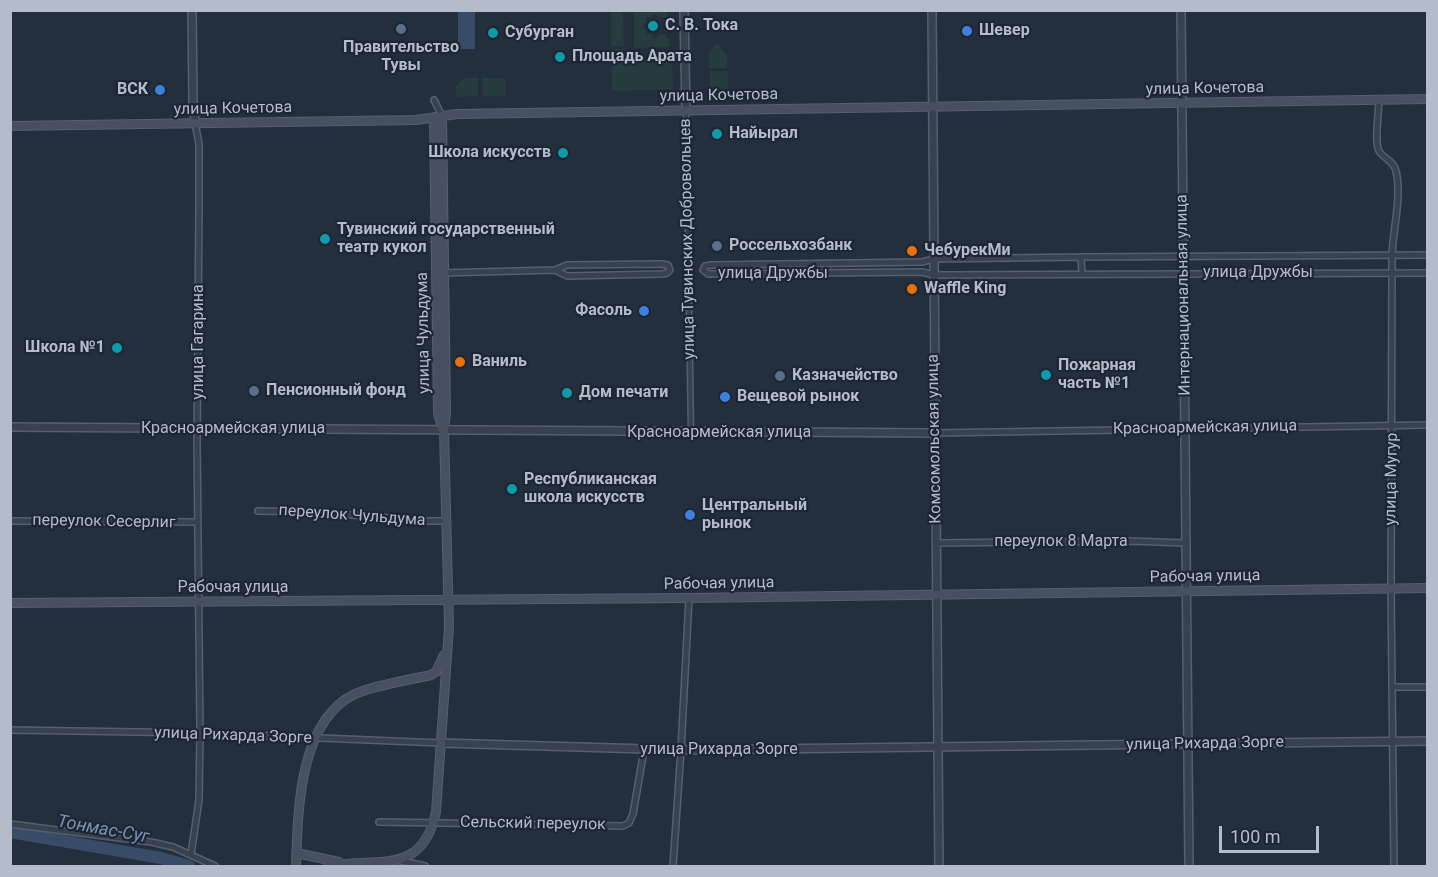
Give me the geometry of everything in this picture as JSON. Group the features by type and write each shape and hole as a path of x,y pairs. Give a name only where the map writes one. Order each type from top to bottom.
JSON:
{"main road":[{"name":"улица Кочетова","path":"10,126 416,120 457,114 1428,99"},
{"name":"улица Чульдума","path":"401,861 417,852 434,823 448,645 449,600 444,431 446,412 438,117"},
{"name":"Рабочая улица","path":"10,603 689,598 1428,588"},
{"name":"улица Чульдума","path":"431,675 441,664 448,645"},
{"path":"296,867 304,771 314,739 328,718 342,703 355,694 431,675 444,685"},
{"path":"297,853 322,860 352,864 379,865 401,861"},
{"path":"328,867 352,864"}],"street":[{"name":"улица Гагарина","path":"191,854 199,800 200,733 198,429 200,208 199,144 192,102 192,10"},
{"name":"улица Тувинских Добровольцев","path":"684,10 691,432"},
{"name":"Комсомольская улица","path":"932,10 939,867"},
{"name":"Интернациональная улица","path":"1181,10 1189,867"},
{"name":"улица Мугур","path":"1379,100 1376,145 1379,152 1392,162 1396,171 1396,212 1392,255 1393,426 1390,588 1394,867"},
{"name":"улица Дружбы","path":"1428,255 934,259 922,262 708,265 703,270 708,274 922,273 934,275 1428,273"},
{"path":"1081,257 1082,273"},
{"path":"441,273 555,270 567,265 662,264 668,265 670,270 663,274 567,276 555,270"},
{"path":"770,265 771,274"},
{"name":"Красноармейская улица","path":"10,428 935,433 1428,425"},
{"name":"переулок Чульдума","path":"258,511 314,512 446,521"},
{"name":"переулок Сесерлиг","path":"10,521 198,522"},
{"name":"переулок 8 Марта","path":"936,543 1130,541 1186,543"},
{"path":"673,867 689,598"},
{"path":"1392,687 1428,687"},
{"name":"улица Рихарда Зорге","path":"10,730 200,733 644,750 1428,741"},
{"name":"Сельский переулок","path":"434,823 623,826 629,823 633,814 644,750"},
{"path":"379,822 434,823"},
{"path":"10,824 151,842 191,854 215,867"},
{"path":"401,861 425,867"}],"green space":[{"path":"611,11 623,11 624,46 611,46"},
{"path":"634,11 668,11 666,17 659,17 655,13 651,17 646,17 646,22 642,26 646,34 651,34 655,38 659,34 666,34 666,38 669,38 669,47 634,48"},
{"path":"717,43 727,55 727,68 709,68 709,52"},
{"path":"611,49 624,49 625,57 672,56 673,89 612,91"},
{"path":"710,71 728,71 728,89 710,89"},
{"path":"465,78 478,78 478,96 456,97 456,86"},
{"path":"482,78 505,78 506,96 483,96"}],"water":[{"path":"458,11 475,11 475,49 458,49"}],"waterway":[{"name":"Тонмас-Суг","path":"10,832 161,858 189,866"}],"place":[{"name":"С. В. Тока","path":"653,26"},
{"name":"Правительство Тувы","path":"401,29"},
{"name":"Шевер","path":"967,31"},
{"name":"Субурган","path":"493,33"},
{"name":"Площадь Арата","path":"560,57"},
{"name":"ВСК","path":"160,90"},
{"name":"Найырал","path":"717,134"},
{"name":"Школа искусств","path":"563,153"},
{"name":"Тувинский государственный театр кукол","path":"325,239"},
{"name":"Россельхозбанк","path":"717,246"},
{"name":"ЧебурекМи","path":"912,251"},
{"name":"Waffle King","path":"912,289"},
{"name":"Фасоль","path":"644,311"},
{"name":"Школа №1","path":"117,348"},
{"name":"Ваниль","path":"460,362"},
{"name":"Пожарная часть №1","path":"1046,375"},
{"name":"Казначейство","path":"780,376"},
{"name":"Пенсионный фонд","path":"254,391"},
{"name":"Дом печати","path":"567,393"},
{"name":"Вещевой рынок","path":"725,397"},
{"name":"Республиканская школа искусств","path":"512,489"},
{"name":"Центральный рынок","path":"690,515"}]}
